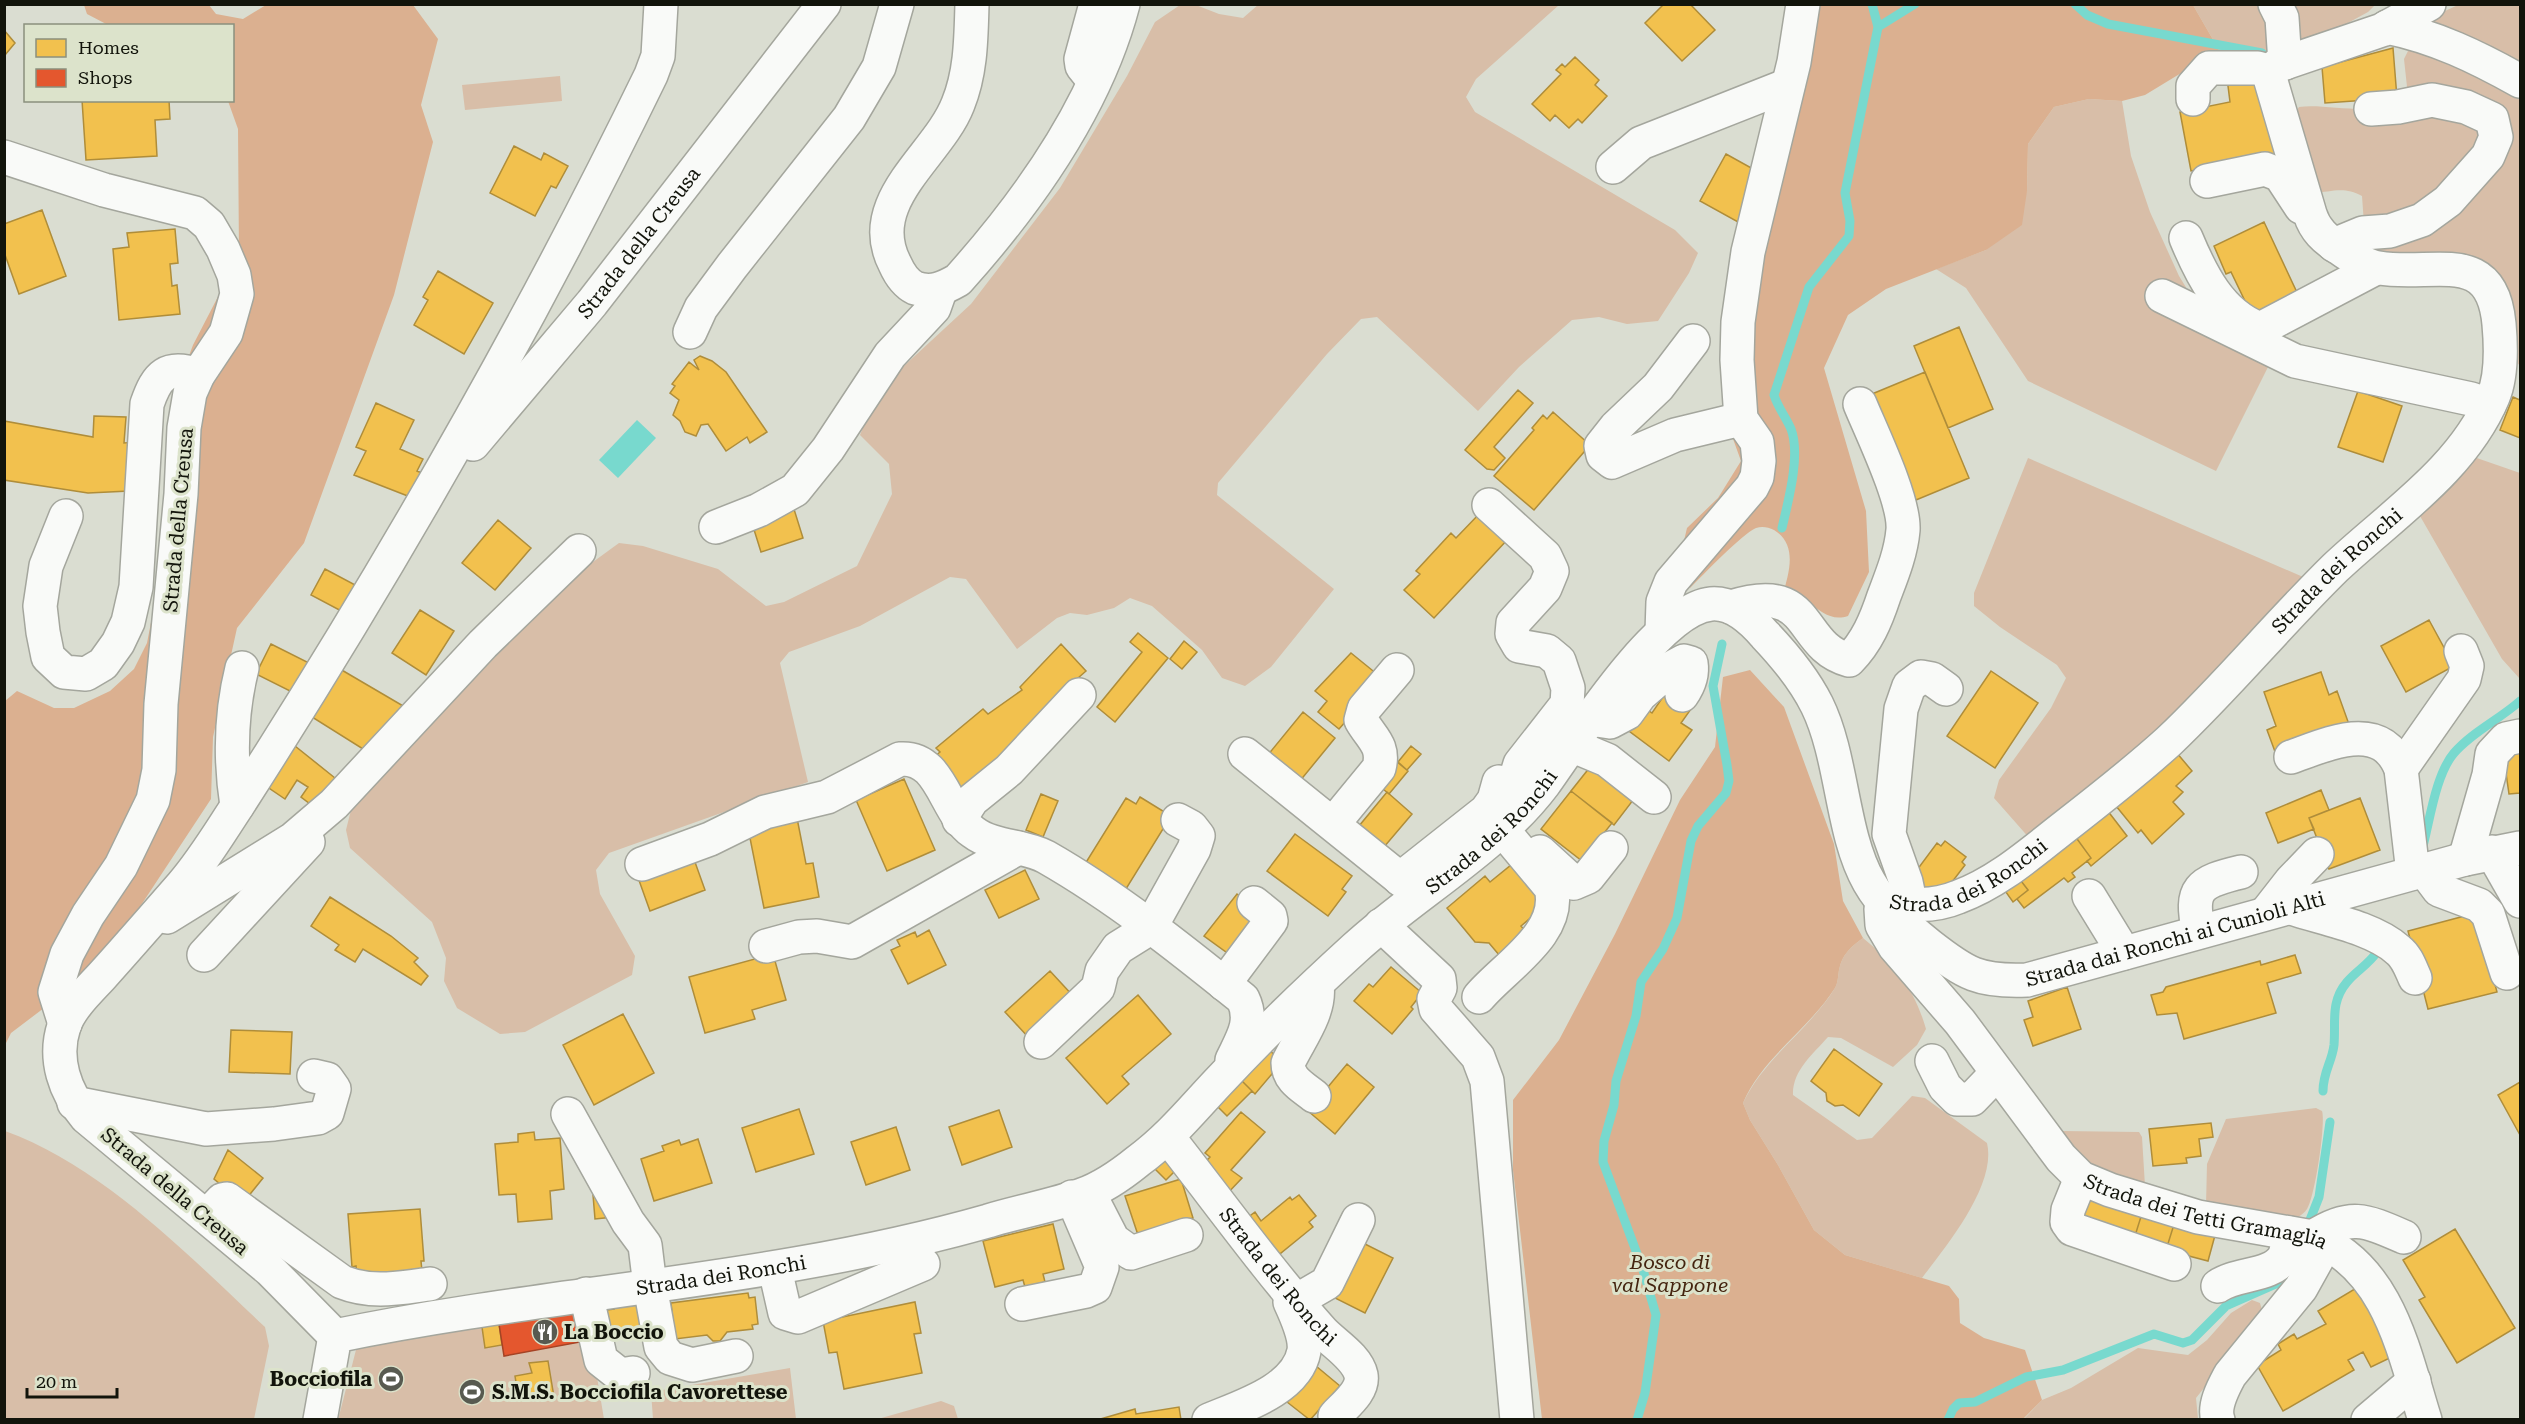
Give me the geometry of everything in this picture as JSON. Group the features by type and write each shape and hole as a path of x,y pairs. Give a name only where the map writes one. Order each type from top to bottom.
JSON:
{"street":[{"name":"Strada della Creusa","path":"335,1336 270,1270 86,1117 74,1103 65,1086 61,1065 61,1045 65,1024 83,998 184,883 237,806 400,545 584,208 651,75 658,56 661,4"},
{"name":"Strada della Creusa","path":"441,470 476,441 592,303 824,4"},
{"path":"690,332 701,308 732,266 849,118 879,67 897,4"},
{"path":"940,291 914,287 901,276 890,255 887,237 889,210 903,185 943,133 958,105 967,78 972,4"},
{"path":"1095,81 1082,66 1081,59 1096,4"},
{"path":"716,527 759,510 795,490 828,449 890,355 934,308 940,291 958,280 976,260 1037,180 1065,136 1095,81 1116,32 1123,4"},
{"path":"1662,632 1663,602 1671,582 1752,487 1757,477 1757,442 1741,419 1737,360 1738,331 1748,252 1788,85 1803,4"},
{"path":"2162,296 2295,361 2471,399 2502,388 2499,323 2494,294 2487,283 2469,272 2376,268 2334,245 2314,226 2270,78 2279,67 2282,18 2275,4"},
{"path":"2193,99 2193,86 2210,68 2279,67 2429,4"},
{"path":"2392,18 2415,32 2458,47 2520,81"},
{"path":"1613,167 1641,143 1788,85"},
{"path":"2334,245 2363,233 2391,231 2422,220 2448,201 2488,156 2496,137 2492,119 2466,107 2432,100 2398,107 2371,109"},
{"name":"Strada della Creusa","path":"4,157 104,190 195,213 209,225 234,275 237,294 225,333 198,375 190,393 184,428 157,780 153,800 141,829 121,866 88,915 58,976 56,992 65,1024"},
{"path":"2207,180 2265,169 2280,175 2296,203 2310,214"},
{"path":"2186,238 2209,285 2224,304 2260,329 2376,268"},
{"path":"1693,341 1658,387 1606,439 1601,446 1603,455 1612,462 1675,435 1741,419"},
{"path":"66,516 46,566 40,606 43,632 48,657 64,672 86,674 102,664 118,643 128,622 136,587 147,404 153,387 164,373 174,370 198,375"},
{"name":"Strada dei Ronchi","path":"335,1336 468,1310 775,1269 891,1246 1081,1194 1131,1167 1168,1137 1226,1073 1381,926 1409,887 1512,818 1541,788 1570,745 1662,632 1686,611 1714,603 1731,607 1759,628 1787,659 1817,705 1842,783 1856,849 1866,878 1880,899 1911,906 1958,897 2000,875 2107,794 2168,742 2330,574 2399,514 2426,486 2474,430 2502,388"},
{"path":"1731,607 1750,601 1788,605 1799,613 1833,656 1849,660 1861,648 1875,623 1894,569 1903,528 1893,486 1860,404"},
{"path":"1479,997 1495,978 1535,943 1551,912 1554,898 1551,888 1512,818 1510,797 1520,764 1567,704 1568,688 1559,661 1547,651 1519,646 1512,634 1513,623 1545,588 1552,571 1545,556 1489,505"},
{"name":"Strada della Creusa","path":"136,937 293,839 334,804 483,644 579,551"},
{"path":"2402,769 2464,679 2467,666 2461,651"},
{"path":"1590,720 1610,722 1627,713 1640,695 1671,668 1684,661 1691,663 1692,670 1689,684 1682,695"},
{"path":"237,806 233,771 234,711 242,668"},
{"path":"1333,824 1379,768 1382,757 1378,741 1362,720 1364,709 1396,670"},
{"path":"2212,698 2222,697 2230,701 2262,673"},
{"path":"1911,906 1906,882 1889,834 1901,709 1909,686 1921,677 1932,679 1946,689"},
{"path":"960,820 972,800 1009,770 1079,695"},
{"path":"2520,736 2506,740 2492,754 2489,775 2492,853 2520,901"},
{"path":"2291,757 2334,741 2355,737 2372,741 2396,755 2402,769 2419,872 2439,890 2479,905 2488,914 2507,973"},
{"path":"1409,887 1490,807 1508,744"},
{"path":"1570,745 1607,760 1654,797"},
{"name":"Strada dei Ronchi","path":"1245,754 1409,887"},
{"path":"642,864 710,839 765,812 827,797 900,759 911,758 924,764 944,790 960,820"},
{"path":"1512,818 1533,815 1531,837 1535,846 1574,883 1588,877 1611,848"},
{"name":"Strada dei Ronchi","path":"960,820 973,832 988,841 1043,855 1150,928 1243,999 1248,1011 1249,1023 1226,1073"},
{"path":"1041,1042 1098,988 1102,971 1118,948 1150,928 1194,849 1198,836 1191,827 1178,820"},
{"path":"204,955 302,851 313,833 311,824"},
{"path":"766,946 799,937 817,936 852,942 1018,848"},
{"name":"Strada dai Ronchi ai Cunioli Alti","path":"1880,899 1912,931 1954,965 1981,978 2027,980 2492,853"},
{"path":"2317,854 2291,881 2277,910 2373,936 2397,949 2408,962 2415,978"},
{"path":"2199,932 2194,909 2196,892 2205,884 2241,872"},
{"path":"2089,896 2124,953"},
{"name":"Strada dei Tetti Gramaglia","path":"1880,899 1882,925 1895,947 1960,1022 1996,1074 2061,1158 2081,1178 2110,1190 2198,1217 2306,1237 2367,1279 2381,1296 2393,1316 2420,1400"},
{"path":"1224,984 1271,921 1270,916 1254,903"},
{"path":"1381,926 1438,979 1440,988 1434,999 1436,1009 1478,1057 1487,1082 1517,1419"},
{"path":"1314,1096 1292,1078 1288,1072 1288,1064 1314,1010 1318,996 1317,985"},
{"path":"1932,1061 1945,1087 1957,1099 1971,1099 1996,1074"},
{"path":"74,1103 206,1129 274,1124 318,1118 327,1113 334,1089 327,1079 314,1076"},
{"path":"568,1114 628,1222 645,1245 658,1338 670,1358 692,1365 736,1356"},
{"name":"Strada dei Ronchi","path":"1168,1137 1289,1293 1330,1340 1357,1364 1361,1377 1360,1389 1335,1416"},
{"path":"2081,1178 2068,1210 2067,1222 2072,1229 2174,1264"},
{"path":"1081,1194 1113,1240 1131,1253 1186,1235"},
{"path":"1022,1304 1086,1291 1095,1287 1100,1278 1102,1267 1081,1194"},
{"path":"207,1216 222,1200 227,1199 332,1275 356,1288 373,1291 430,1284"},
{"path":"1209,1419 1269,1395 1299,1364 1304,1351 1303,1336 1289,1293 1327,1283 1358,1220"},
{"path":"2218,1286 2225,1281 2273,1268 2306,1237 2333,1224 2353,1220 2363,1221 2404,1237"},
{"path":"2218,1419 2216,1415 2221,1392 2230,1375 2301,1288 2306,1237"},
{"path":"775,1269 785,1313 798,1317 923,1264"},
{"path":"586,1294 601,1360 620,1375 633,1374"},
{"path":"320,1419 335,1336"},
{"path":"2368,1419 2420,1400"},
{"path":"2388,1419 2420,1400"}],"shaded area":[{"path":"1259,4 1559,5 1476,79 1466,97 1475,112 1675,230 1698,253 1689,273 1658,321 1627,324 1599,317 1572,320 1519,367 1478,411 1377,317 1361,319 1327,354 1218,483 1217,495 1334,589 1271,667 1245,686 1222,678 1202,650 1152,606 1130,598 1114,608 1087,615 1070,613 1057,618 1017,649 966,579 950,577 860,626 789,652 780,663 808,782 609,853 596,870 600,894 635,956 632,975 525,1032 500,1034 457,1008 444,981 446,958 432,922 350,848 346,830 352,806 571,578 619,543 643,546 718,569 766,606 784,602 857,566 892,494 889,464 860,435 878,390 971,304 1060,188 1127,76 1155,22 1180,5 1196,5 1219,14 1243,18"},
{"path":"2193,5 2375,5 2368,12 2346,24 2258,57 2219,50"},
{"path":"2458,5 2520,5 2520,366 2515,360 2509,300 2505,289 2492,270 2366,252 2362,196 2344,190 2313,193 2292,117 2299,107 2370,109 2397,103 2408,96 2404,59 2408,51 2432,17"},
{"path":"560,76 562,101 465,110 462,85"},
{"path":"2089,99 2122,101 2131,156 2150,212 2179,276 2195,302 2273,357 2216,471 2028,381 1966,288 1936,269 1986,250 2027,191 2028,144 2054,107"},
{"path":"2471,456 2520,473 2520,679 2502,659 2420,516 2421,503"},
{"path":"2028,458 2310,580 2213,688 2031,840 1994,798 1999,780 2051,708 2066,678 2057,665 2000,627 1974,606 1974,593"},
{"path":"1863,938 1885,958 1910,990 1926,1029 1917,1045 1893,1067 1841,1038 1828,1037 1810,1056 1800,1071 1796,1078 1793,1095 1857,1140 1872,1138 1912,1096 1925,1098 1987,1143 1988,1160 1977,1196 1956,1232 1922,1278 1845,1255 1814,1230 1750,1120 1743,1103 1774,1058 1824,1003 1836,986 1840,964 1845,955"},
{"path":"2316,1108 2322,1111 2323,1118 2321,1144 2310,1202 2303,1213 2288,1222 2206,1205 2207,1164 2226,1119"},
{"path":"5,1131 41,1147 111,1190 176,1243 265,1327 269,1346 254,1419 5,1419"},
{"path":"2061,1131 2139,1132 2142,1137 2145,1186 2091,1173"},
{"path":"2252,1300 2260,1303 2263,1314 2196,1398 2198,1419 2023,1420 2042,1400 2071,1388 2138,1348 2188,1355 2207,1340 2231,1313"},
{"name":"S.M.S. Bocciofila Cavorettese","path":"586,1311 604,1419 338,1420 357,1346"},
{"path":"790,1368 796,1419 653,1419 651,1392"},
{"path":"941,1401 954,1406 958,1419 878,1419"}],"green space":[{"path":"84,5 209,5 216,14 243,19 266,5 413,5 438,39 421,105 433,142 394,295 304,543 237,628 213,737 211,799 124,931 73,986 11,1033 5,1045 5,701 17,691 54,708 74,708 110,691 134,669 147,643 160,576 177,388 193,345 239,256 238,129 228,102 234,102 234,24 106,24 87,14"},
{"path":"1818,5 2193,5 2219,50 2145,95 2122,101 2089,99 2054,107 2028,144 2027,191 2022,225 1986,250 1886,289 1848,315 1824,368 1866,511 1869,572 1848,616 1842,617 1831,616 1804,601 1783,594 1789,568 1789,551 1782,536 1770,528 1758,527 1741,538 1690,588 1677,570 1687,528 1718,498 1741,461 1728,425 1726,328"},
{"name":"Bosco di val Sappone","path":"1750,670 1784,707 1834,844 1843,901 1863,938 1845,955 1840,964 1836,986 1824,1003 1762,1072 1743,1103 1750,1120 1814,1230 1845,1255 1949,1286 1959,1299 1960,1323 1984,1338 2025,1350 2042,1400 2023,1419 1542,1419 1513,1170 1513,1100 1559,1040 1615,934 1680,800 1715,747 1723,677"}],"water":[{"path":"637,420 656,438 618,478 599,460"}],"building: Homes":[{"path":"1664,4 1690,4 1715,30 1682,61 1645,23"},
{"path":"4,30 15,43 5,55 5,98"},
{"path":"2393,48 2397,98 2325,103 2322,67"},
{"path":"1575,57 1599,80 1595,85 1607,96 1582,123 1578,119 1569,128 1555,115 1550,121 1532,104 1561,74 1556,70 1562,64 1565,67"},
{"path":"2256,76 2288,154 2191,171 2180,112 2230,102 2227,78"},
{"path":"82,102 169,102 170,119 155,120 157,156 86,160"},
{"path":"514,146 541,160 544,153 568,166 556,188 551,186 535,216 490,193"},
{"path":"1726,154 1764,175 1738,222 1700,201"},
{"path":"42,210 66,276 19,294 4,252 4,224"},
{"path":"2264,222 2301,301 2257,326 2231,272 2226,274 2214,246"},
{"path":"175,229 178,263 170,264 172,286 177,285 180,314 119,320 113,249 129,247 127,233"},
{"path":"438,271 493,303 464,354 414,325 428,300 423,297"},
{"path":"1959,327 1993,409 1948,428 1914,346"},
{"path":"700,356 712,361 726,372 767,432 750,443 747,437 726,451 708,424 701,425 696,436 685,432 680,421 673,415 679,400 670,393 675,386 672,384 689,362 699,370 694,360"},
{"path":"1925,372 1969,478 1916,500 1872,394"},
{"path":"1518,390 1533,403 1494,447 1505,458 1494,470 1487,469 1465,450"},
{"path":"2358,391 2402,406 2383,462 2338,447"},
{"path":"2513,397 2520,400 2520,438 2500,430"},
{"path":"376,403 414,420 400,449 423,459 417,471 429,476 418,500 354,475 366,451 356,447"},
{"path":"1553,412 1590,445 1534,510 1494,476 1534,430 1532,428 1543,415 1547,419"},
{"path":"94,416 126,417 124,443 137,442 129,491 88,493 4,480 4,421 93,437"},
{"path":"793,506 803,538 761,552 751,520"},
{"path":"1480,513 1508,539 1434,618 1404,590 1420,574 1416,571 1451,533 1456,538"},
{"path":"498,520 531,548 495,590 462,563"},
{"path":"325,569 359,587 345,613 311,595"},
{"path":"420,610 454,631 426,675 392,653"},
{"path":"2429,620 2454,666 2406,692 2381,646"},
{"path":"1138,633 1168,658 1115,722 1097,707 1142,652 1130,642"},
{"path":"1184,641 1197,652 1182,669 1170,659"},
{"path":"271,644 315,666 300,696 256,674"},
{"path":"1061,644 1086,671 1061,693 968,791 960,793 933,758 940,752 936,748 983,709 988,714 1022,690 1020,687"},
{"path":"1351,653 1383,679 1339,729 1318,712 1327,701 1315,691"},
{"path":"340,669 410,710 371,754 312,717"},
{"path":"1991,671 2038,703 1995,768 1947,736"},
{"path":"2321,672 2329,695 2337,691 2351,730 2277,757 2267,730 2276,726 2264,692"},
{"path":"1667,691 1691,709 1681,723 1692,730 1669,761 1629,731 1645,708 1652,713"},
{"path":"1303,712 1335,738 1295,787 1263,761"},
{"path":"290,742 340,782 318,810 301,797 308,787 297,780 285,799 263,784"},
{"path":"1411,746 1421,754 1407,770 1398,762"},
{"path":"2171,746 2192,771 2176,786 2183,792 2173,802 2184,814 2152,844 2141,830 2138,833 2116,806"},
{"path":"2520,750 2520,793 2509,794 2503,752"},
{"path":"1396,761 1408,771 1389,794 1377,784"},
{"path":"1594,762 1637,795 1614,825 1571,791"},
{"path":"904,779 935,850 887,871 856,800"},
{"path":"2321,790 2329,810 2309,818 2314,829 2278,843 2266,813"},
{"path":"1571,791 1612,823 1582,861 1541,829"},
{"path":"1387,792 1412,814 1384,847 1359,826"},
{"path":"1041,794 1058,801 1043,837 1026,830"},
{"path":"1140,797 1171,816 1121,897 1080,872 1126,798 1136,804"},
{"path":"2360,798 2380,850 2329,869 2309,818"},
{"path":"2104,806 2127,836 2091,866 2087,861 2091,858 2072,832"},
{"path":"797,818 806,864 813,863 819,897 764,908 748,828"},
{"path":"2072,832 2091,858 2072,873 2075,877 2068,882 2064,878 2024,908 2017,899 2028,890 2018,877"},
{"path":"1295,834 1352,876 1342,889 1346,892 1328,916 1267,871"},
{"path":"1945,841 1966,857 1962,862 1965,865 1939,899 1911,878 1937,843 1941,846"},
{"path":"691,851 705,890 650,911 636,872"},
{"path":"1516,861 1543,907 1521,926 1532,939 1505,962 1489,943 1475,942 1447,908 1485,876 1490,882"},
{"path":"1025,870 1039,899 999,918 985,890"},
{"path":"2018,877 2028,890 2013,902 2003,888"},
{"path":"1237,894 1269,918 1237,960 1204,936"},
{"path":"330,897 391,936 418,958 414,962 428,976 421,985 363,949 355,962 335,950 339,945 311,926"},
{"path":"2476,913 2497,992 2428,1009 2408,931"},
{"path":"929,930 946,965 908,984 891,950 900,946 897,940 915,932 917,937"},
{"path":"773,954 786,1000 752,1010 755,1019 705,1033 689,977"},
{"path":"2295,955 2301,973 2267,983 2276,1013 2184,1039 2177,1013 2157,1015 2151,995 2163,992 2166,987 2260,961 2261,965"},
{"path":"1391,967 1422,993 1411,1007 1413,1009 1392,1034 1354,1001 1369,984 1373,987"},
{"path":"1050,971 1074,997 1029,1038 1005,1012"},
{"path":"2067,987 2081,1029 2033,1046 2024,1020 2033,1017 2028,1001"},
{"path":"1138,995 1171,1034 1122,1076 1129,1084 1107,1104 1066,1058"},
{"path":"623,1014 654,1073 594,1105 563,1045"},
{"path":"231,1030 292,1032 290,1074 229,1072"},
{"path":"1265,1046 1282,1062 1255,1094 1237,1076"},
{"path":"1834,1049 1882,1084 1859,1116 1843,1105 1835,1106 1827,1101 1826,1093 1811,1081"},
{"path":"1347,1064 1374,1087 1335,1134 1308,1111"},
{"path":"1237,1076 1252,1091 1227,1116 1212,1101"},
{"path":"2520,1082 2520,1135 2498,1095"},
{"path":"799,1109 814,1154 756,1172 742,1128"},
{"path":"999,1110 1012,1147 962,1165 949,1127"},
{"path":"1241,1112 1265,1132 1231,1170 1242,1178 1225,1196 1200,1167 1210,1157 1205,1153"},
{"path":"2211,1123 2213,1137 2199,1139 2201,1156 2186,1158 2187,1163 2153,1166 2149,1129"},
{"path":"896,1127 910,1170 866,1185 851,1142"},
{"path":"534,1132 535,1140 560,1138 564,1189 550,1191 552,1219 518,1222 516,1194 499,1195 495,1144 518,1142 518,1134"},
{"path":"698,1139 712,1183 654,1201 641,1159 664,1151 662,1146 679,1140 681,1145"},
{"path":"228,1150 263,1178 243,1203 214,1179"},
{"path":"1161,1152 1177,1169 1166,1180 1150,1164"},
{"path":"1181,1179 1193,1218 1138,1235 1125,1196"},
{"path":"612,1193 614,1217 595,1219 593,1195"},
{"path":"2091,1193 2144,1207 2134,1239 2080,1222"},
{"path":"1299,1195 1316,1216 1309,1222 1313,1227 1270,1262 1239,1224 1255,1212 1261,1221 1290,1197 1292,1200"},
{"path":"2144,1207 2176,1218 2166,1250 2134,1239"},
{"path":"420,1209 424,1261 421,1261 422,1271 357,1276 356,1266 352,1267 348,1214"},
{"path":"2176,1218 2217,1228 2208,1261 2166,1250"},
{"path":"1053,1224 1064,1269 1043,1274 1045,1282 1025,1287 1023,1280 995,1287 983,1241"},
{"path":"2455,1229 2515,1328 2457,1363 2419,1300 2425,1297 2403,1260"},
{"path":"1361,1242 1393,1258 1365,1313 1333,1297"},
{"path":"2358,1287 2394,1356 2371,1367 2363,1352 2348,1360 2354,1370 2283,1411 2257,1365 2281,1350 2278,1344 2294,1334 2297,1339 2326,1324 2318,1311"},
{"path":"748,1293 749,1298 755,1297 758,1324 752,1325 753,1329 727,1332 720,1341 713,1341 707,1335 675,1339 671,1303"},
{"path":"645,1294 651,1330 602,1338 598,1311 614,1309 612,1299"},
{"path":"915,1302 921,1333 914,1334 922,1373 844,1389 837,1352 829,1353 823,1321"},
{"path":"499,1324 502,1345 485,1348 482,1327"},
{"path":"548,1361 554,1397 519,1401 515,1376 532,1373 529,1363"},
{"path":"1316,1366 1340,1386 1310,1420 1287,1402"},
{"path":"1179,1407 1181,1420 1097,1420 1135,1409 1136,1414"}],"building: Shops":[{"name":"La Boccio","path":"586,1311 591,1340 504,1356 499,1324"}],"waterway":[{"path":"1782,528 1795,452 1791,429 1774,395 1809,287 1849,236 1850,221 1845,193 1878,27 1872,4"},
{"path":"1878,27 1915,4"},
{"path":"2075,4 2087,15 2108,24 2262,53"},
{"path":"1637,1420 1645,1393 1656,1315 1643,1270 1603,1162 1604,1141 1614,1105 1616,1081 1636,1016 1641,982 1663,949 1677,918 1691,841 1698,826 1726,793 1729,781 1713,686 1722,644"},
{"path":"2423,846 2434,797 2454,753 2461,745 2520,701"},
{"path":"2323,1091 2324,1078 2334,1045 2338,997 2347,982 2377,952"},
{"path":"2306,1230 2319,1197 2330,1122"},
{"path":"1948,1420 1959,1403 1975,1402 2026,1377 2063,1370 2154,1334 2183,1343 2192,1340 2226,1306 2287,1279 2296,1269"}],"place":[{"name":"La Boccio","path":"545,1332"},
{"name":"Bocciofila","path":"391,1379"},
{"name":"S.M.S. Bocciofila Cavorettese","path":"472,1392"}]}
